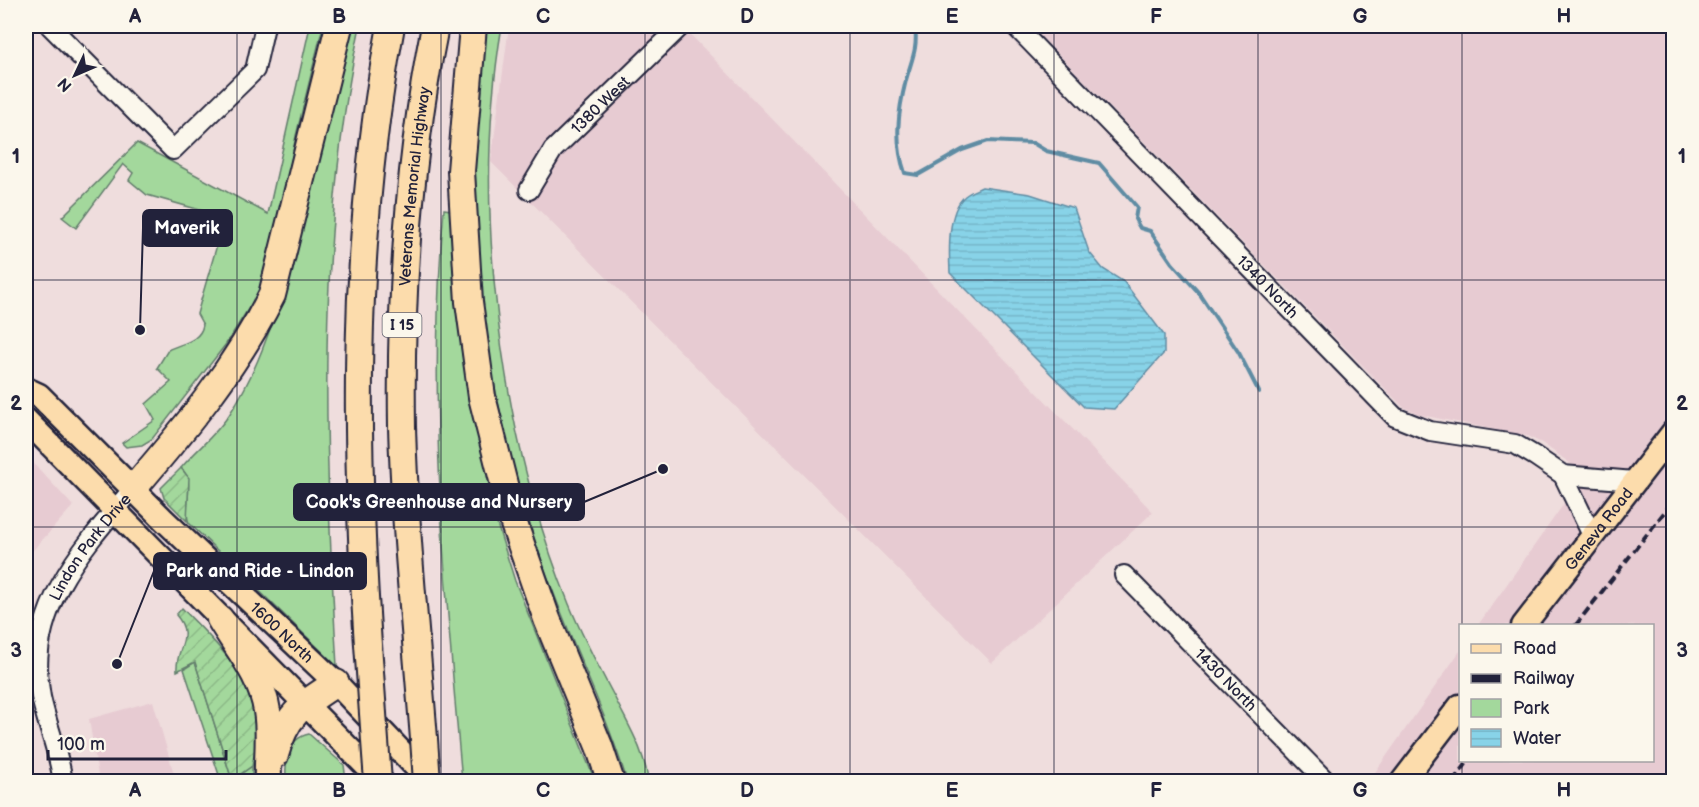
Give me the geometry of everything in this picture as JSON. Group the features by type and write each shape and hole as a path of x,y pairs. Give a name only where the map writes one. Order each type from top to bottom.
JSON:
{"highway":[{"path":"133,489 217,388 249,340 272,295 339,26"},
{"name":"I 15","path":"380,782 371,686 359,479 358,345 368,190 391,26"},
{"name":"Veterans Memorial Highway","path":"429,782 406,501 402,345 413,176 435,26"},
{"path":"472,26 461,171 469,302 482,397 514,524 546,619 599,746 611,782"},
{"path":"220,619 255,673 262,692 267,711 268,782"},
{"path":"268,782 286,722 306,703 336,683"}],"main road":[{"name":"1600 North","path":"26,389 39,395 133,489 336,683 429,782"},
{"name":"1600 North","path":"26,420 113,512 306,703 380,782"},
{"name":"Geneva Road","path":"1524,624 1674,431"},
{"path":"1402,782 1459,709"}],"street":[{"path":"50,26 173,150 255,70 261,28"},
{"name":"1380 West","path":"530,190 553,150 681,26"},
{"name":"1340 North","path":"1015,26 1395,417 1430,431 1515,444 1563,475"},
{"path":"1563,475 1634,481"},
{"path":"1563,475 1592,535"},
{"name":"Lindon Park Drive","path":"63,782 57,749 41,696 39,652 43,629 56,589 68,568 133,489"},
{"name":"1430 North","path":"1124,575 1327,782"}],"shaded area":[{"path":"509,26 682,26 1153,512 992,663 491,162"},
{"path":"1031,26 1673,26 1673,781 1369,781 1459,652 1459,762 1654,762 1654,624 1479,624 1585,474 1542,443 1527,436 1421,415 1403,407"},
{"path":"26,455 73,506 26,558"},
{"path":"153,701 176,781 99,781 89,719"}],"green space":[{"path":"310,26 323,26 296,136 271,262 257,295 226,344 152,439 142,445 126,447 122,443 155,420 146,404 171,382 157,368 168,350 194,339 201,331 203,325 197,314 219,238 207,212 147,195 129,180 133,173 123,164 76,228 62,217 137,143 268,214"},
{"path":"349,26 360,26 346,105 336,185 327,345 329,506 337,666 189,523 187,516 188,481 181,468 218,430 229,415 245,388 264,346 300,235"},
{"path":"485,26 502,26 493,96 490,169 491,244 498,319 509,394 525,467 545,538 579,628 635,738 648,781 627,781 606,721 546,574 523,501 500,412 483,321 474,230 474,144"},
{"path":"444,209 451,210 462,354 497,524 515,581 595,781 462,781 440,495 437,352"},
{"path":"181,468 189,478 187,521 164,498 161,488"},
{"path":"182,608 232,662 250,693 256,710 258,734 252,766 232,780 195,662 177,671 184,630 176,615"},
{"path":"195,662 232,780 252,766 252,781 221,781 184,669"},
{"path":"309,734 344,765 346,781 286,782 288,752 296,741"}],"water":[{"path":"982,187 1030,194 1074,208 1089,252 1103,269 1124,282 1164,335 1164,353 1114,409 1084,407 950,273 950,232 955,211 965,196"}],"waterway":[{"path":"756,26 766,26"},
{"path":"783,26 805,34 810,26"},
{"path":"812,26 822,29 829,26"},
{"path":"915,26 915,47 903,92 898,127 899,150 905,173 918,175 962,150 988,141 1033,143 1046,151 1099,163 1137,207 1135,219 1140,228 1150,231 1172,263 1199,293 1239,353 1259,392"}],"railway":[{"path":"1577,624 1674,500"},
{"path":"1453,782 1468,762"}],"place":[{"name":"Maverik","path":"140,330"},
{"name":"Cook's Greenhouse and Nursery","path":"663,469"},
{"name":"Park and Ride - Lindon","path":"117,664"}]}
